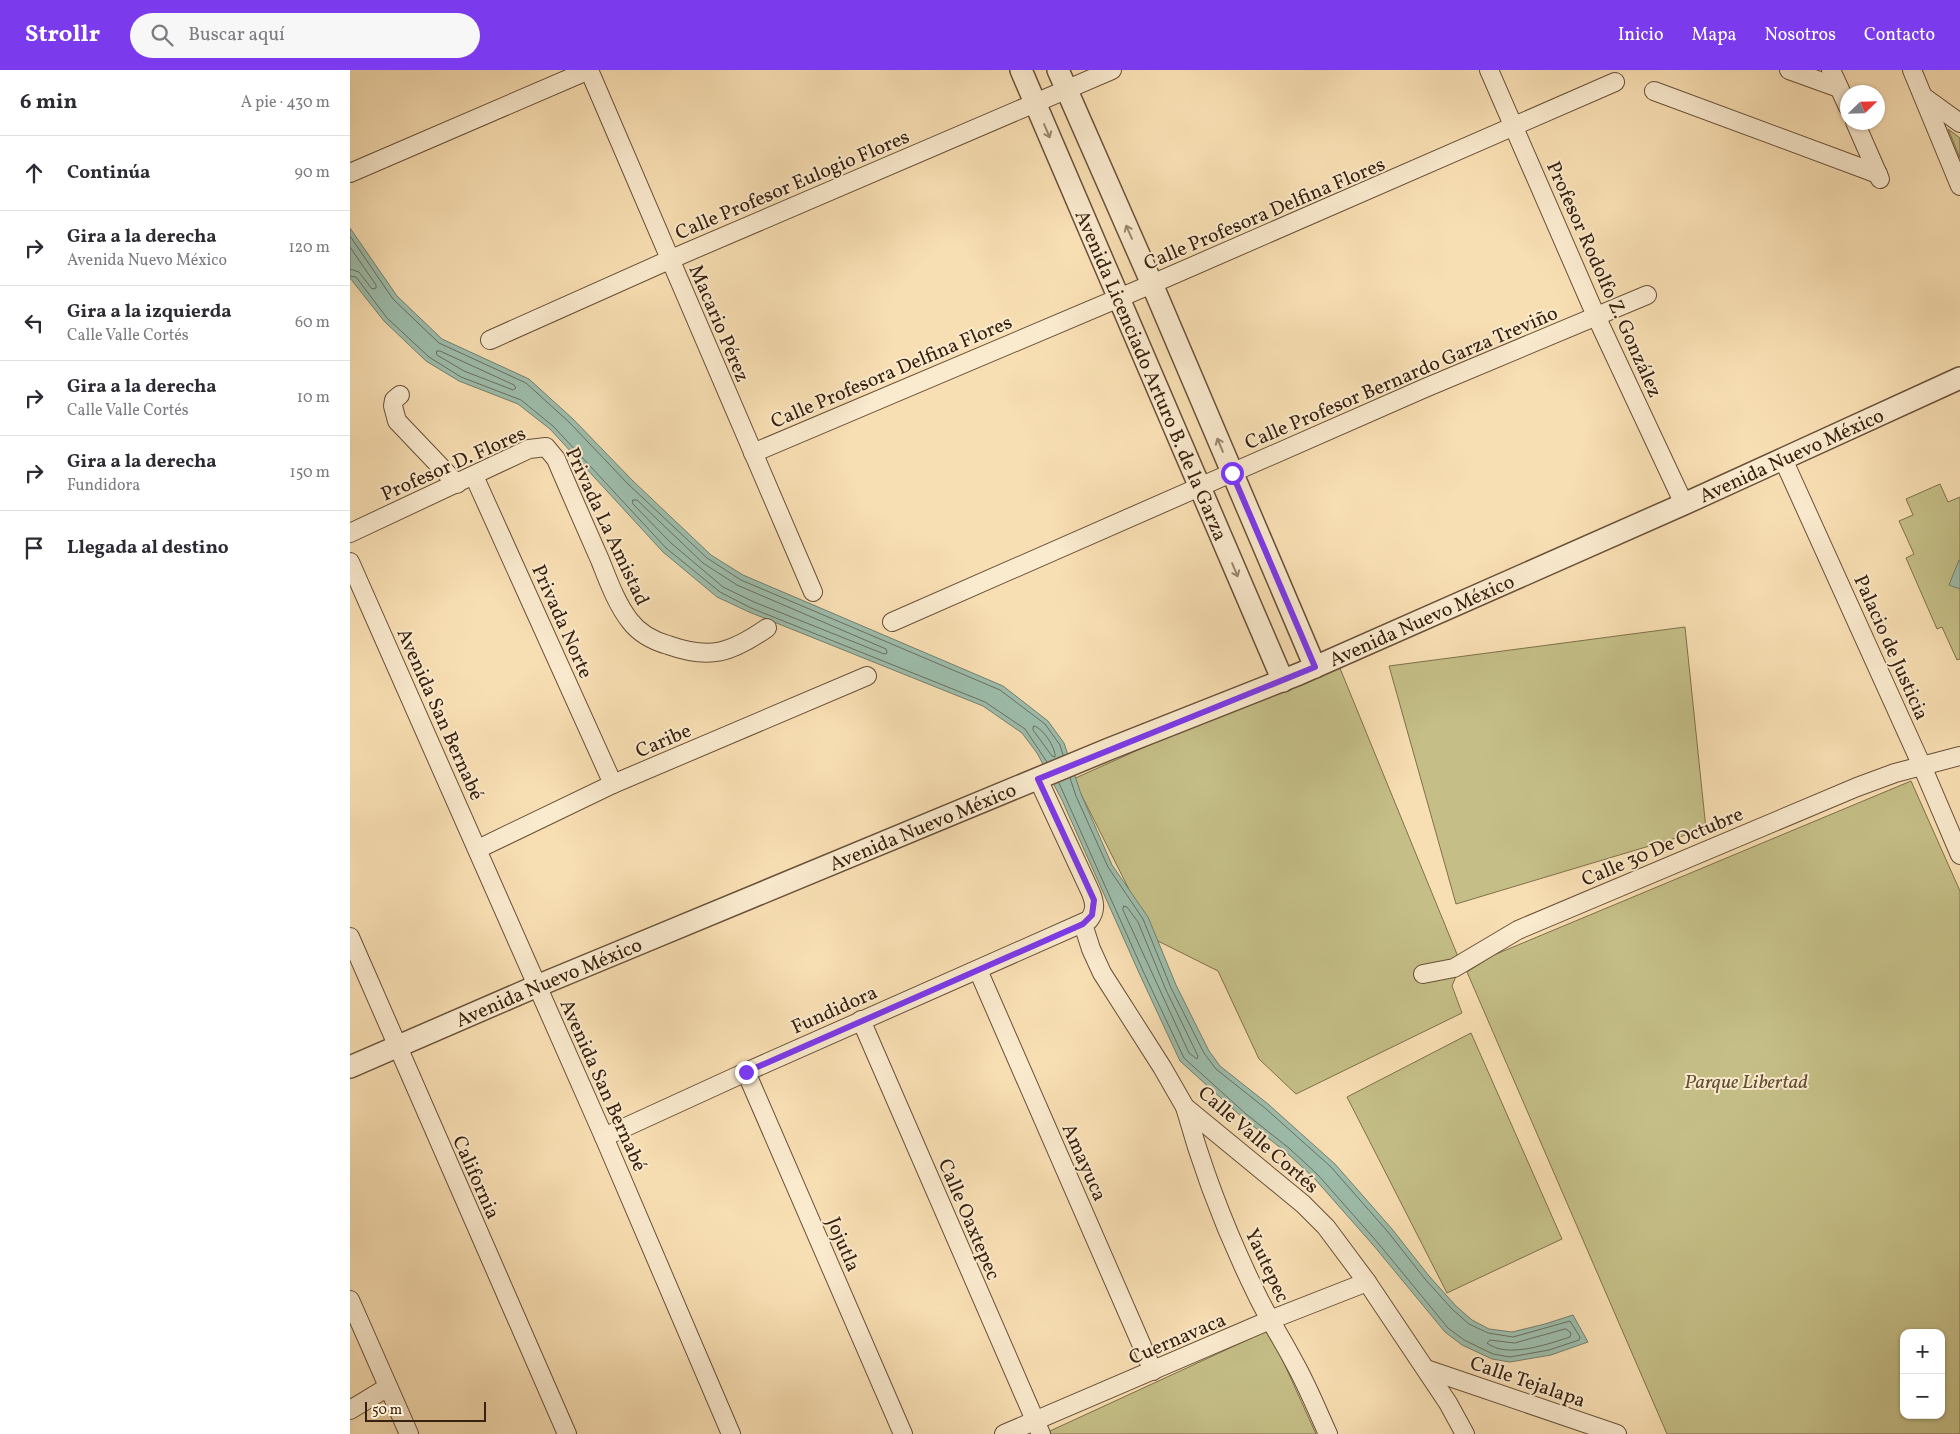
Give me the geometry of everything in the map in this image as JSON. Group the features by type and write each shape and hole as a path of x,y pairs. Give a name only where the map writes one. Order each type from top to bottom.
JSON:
{"street":[{"path":"350,173 589,70"},
{"name":"Macario Pérez","path":"589,70 813,592"},
{"name":"Avenida Licenciado Arturo B. de la Garza","path":"1021,70 1283,681"},
{"name":"Avenida Licenciado Arturo B. de la Garza","path":"1058,70 1152,284 1315,667"},
{"name":"Calle Profesor Eulogio Flores","path":"490,340 669,260 1112,70"},
{"name":"Profesor Rodolfo Z. González","path":"1489,70 1596,316 1684,504"},
{"path":"1790,70 1839,88"},
{"path":"1830,70 1839,88"},
{"path":"1912,70 1960,186"},
{"name":"Calle Profesora Delfina Flores","path":"753,453 1152,284 1614,82"},
{"path":"1654,91 1880,179 1859,130"},
{"path":"1923,97 1960,123"},
{"name":"Calle Profesor Bernardo Garza Treviño","path":"892,622 1425,388 1647,295"},
{"name":"Avenida Nuevo México","path":"350,1068 537,986 1076,763 1283,681 1684,504 1960,378"},
{"path":"400,395 394,400 393,406 397,421 457,484"},
{"name":"Profesor D. Flores","path":"350,533 529,449 546,447"},
{"name":"Privada La Amistad","path":"546,447 556,459 617,600 631,623 638,629 660,642 687,652 710,654 734,647 767,628"},
{"name":"Palacio de Justicia","path":"1783,458 1922,766 1960,855"},
{"name":"Privada Norte","path":"474,476 613,784"},
{"name":"Avenida San Bernabé","path":"350,562 604,1137 731,1434"},
{"name":"Caribe","path":"478,849 613,784 867,676"},
{"name":"Calle 30 De Octubre","path":"1423,974 1454,968 1518,930 1857,787 1895,773 1960,756"},
{"path":"1040,778 1094,900 1092,915 1083,924"},
{"name":"Fundidora","path":"604,1137 861,1020 1083,924"},
{"name":"Calle Valle Cortés","path":"1083,924 1091,950 1102,973 1184,1107 1303,1204 1326,1227 1426,1369 1465,1434"},
{"name":"California","path":"350,937 566,1434"},
{"name":"Amayuca","path":"978,970 1153,1371"},
{"name":"Calle Oaxtepec","path":"861,1020 1038,1428"},
{"name":"Jojutla","path":"746,1072 903,1434"},
{"name":"Yautepec","path":"1184,1107 1214,1198 1242,1262 1270,1320 1295,1363 1328,1434"},
{"name":"Cuernavaca","path":"1004,1434 1038,1428 1153,1371 1270,1320 1366,1282"},
{"path":"350,1300 409,1434"},
{"name":"Calle Tejalapa","path":"1426,1369 1617,1434"},
{"path":"350,1410 388,1387"}],"green space":[{"path":"1948,129 1960,138 1960,158"},
{"path":"1940,484 1948,502 1960,497 1960,659 1957,660 1942,627 1937,629 1906,558 1914,554 1899,521 1913,515 1906,499"},
{"path":"1685,627 1706,829 1456,904 1389,666"},
{"path":"1337,661 1461,964 1452,986 1462,1013 1296,1094 1259,1059 1218,971 1154,939 1081,794 1071,780"},
{"name":"Parque Libertad","path":"1911,781 1960,891 1960,1434 1667,1434 1467,972 1494,955"},
{"path":"1471,1033 1562,1239 1447,1293 1347,1097"},
{"path":"1269,1330 1316,1434 1051,1434 1050,1431"}],"water":[{"path":"350,228 397,296 442,339 529,379 573,419 632,480 711,555 743,575 1003,686 1048,721 1064,743 1081,794 1112,865 1148,917 1176,985 1209,1051 1220,1066 1268,1104 1335,1164 1392,1229 1429,1276 1456,1306 1472,1320 1489,1329 1512,1332 1573,1315 1588,1342 1551,1355 1510,1362 1492,1359 1462,1345 1445,1332 1374,1246 1314,1178 1287,1153 1243,1118 1180,1061 1062,800 1037,753 1022,733 983,706 749,612 717,597 663,552 550,429 518,404 459,381 426,361 384,321 350,278"},
{"path":"1960,561 1960,589 1949,585"}],"route":[{"path":"746,1072 1083,924 1094,911 1094,900 1038,779 1315,667 1232,473"}]}
